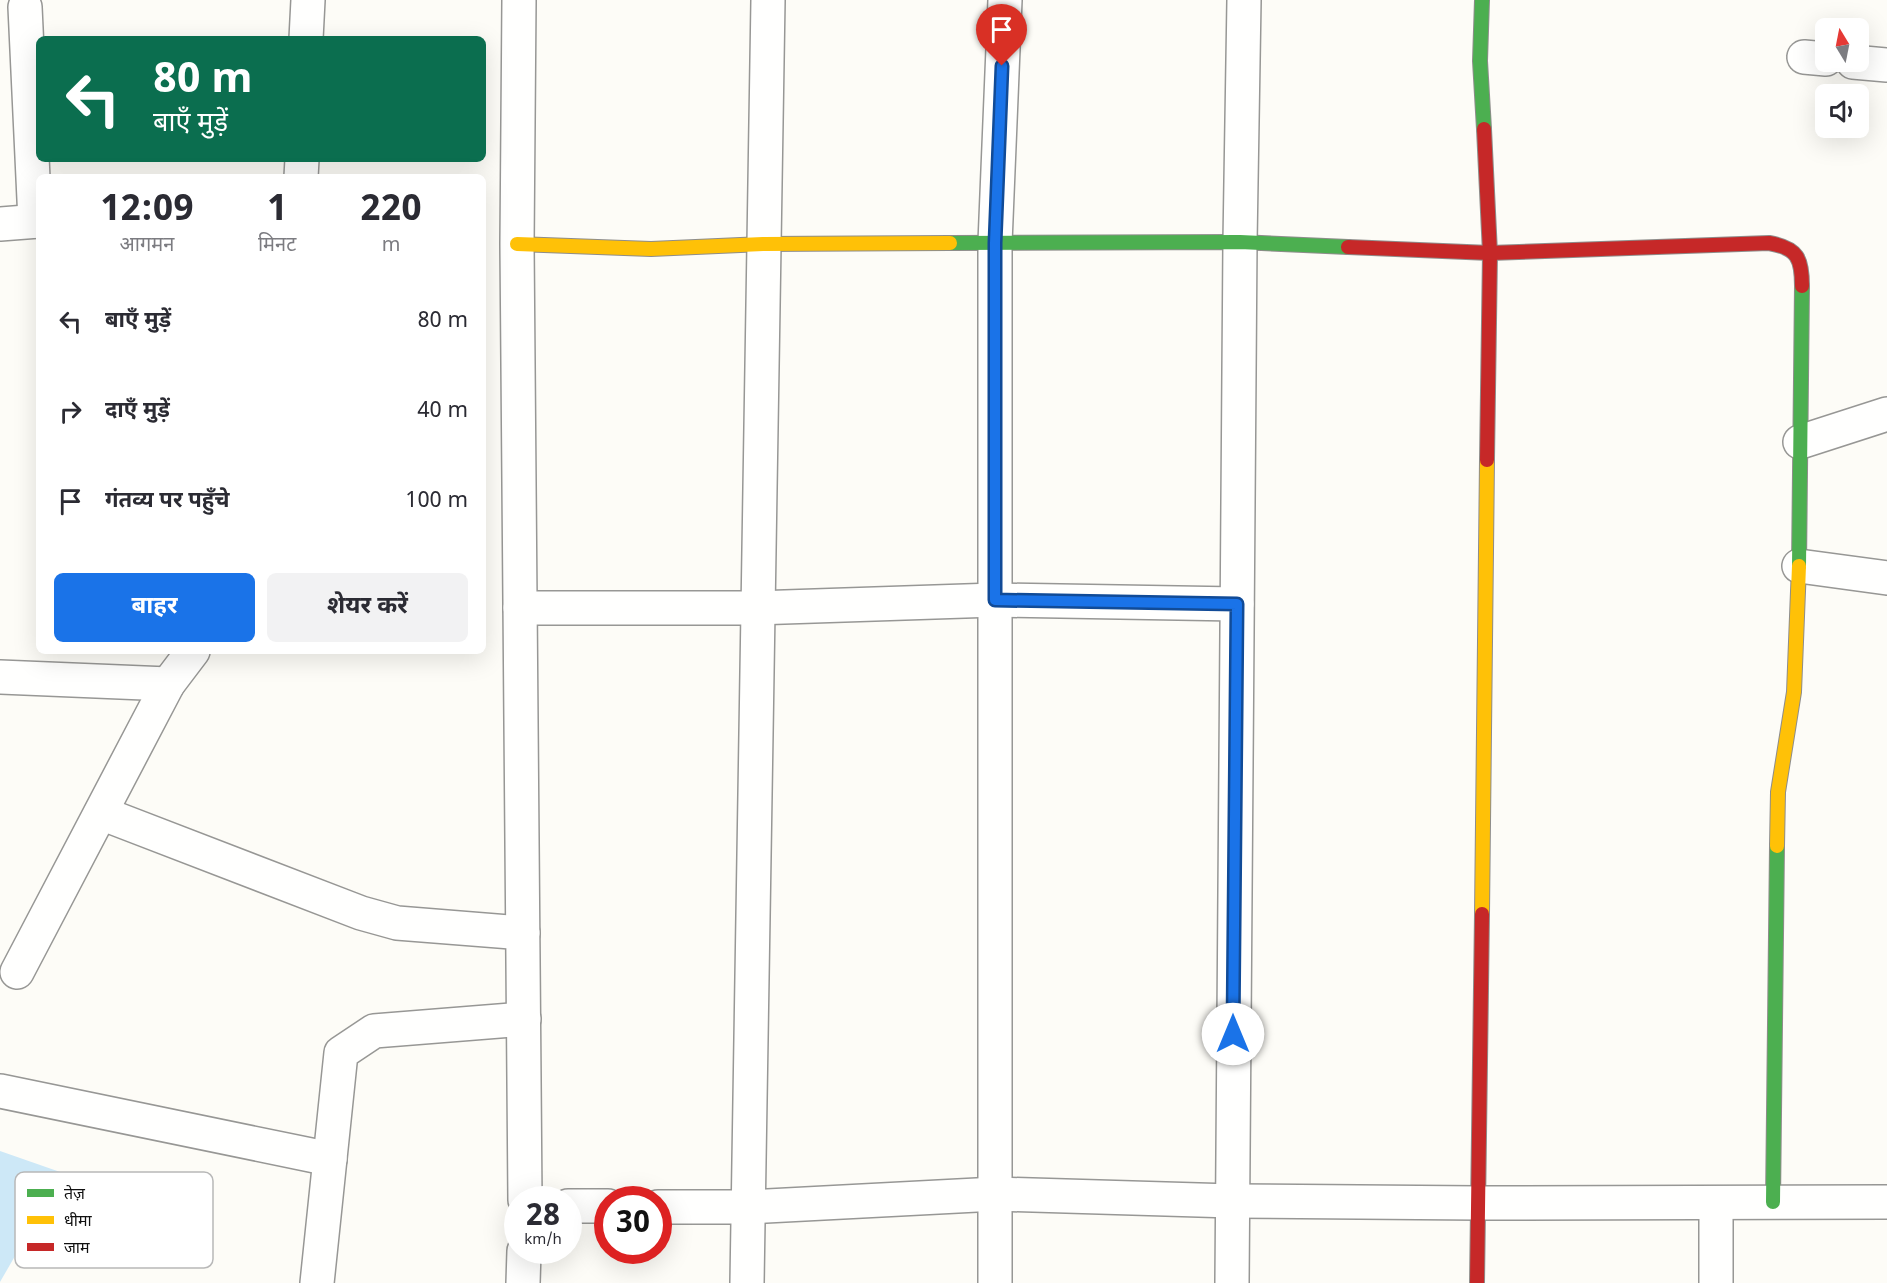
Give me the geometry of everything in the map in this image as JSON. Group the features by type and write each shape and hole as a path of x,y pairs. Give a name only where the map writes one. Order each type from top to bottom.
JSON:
{"street":[{"path":"306,36 308,0"},
{"path":"519,0 517,244 525,1186"},
{"path":"747,1283 768,0"},
{"path":"995,1283 995,243 1005,0"},
{"path":"1232,1283 1244,0"},
{"path":"1477,1283 1490,254 1480,61 1482,0"},
{"path":"25,7 36,203"},
{"path":"1869,63 1887,65"},
{"path":"0,224 36,221"},
{"path":"517,244 651,249 763,244 1240,242 1490,254 1769,243 1783,245 1794,251 1802,266 1799,566 1794,692 1778,792 1773,1202"},
{"path":"1800,442 1887,414"},
{"path":"1799,566 1887,578"},
{"path":"520,608 757,608 995,600 1237,604"},
{"path":"17,972 168,684 191,654"},
{"path":"0,677 168,684"},
{"path":"101,813 361,913 397,923 523,933"},
{"path":"317,1283 341,1053 374,1031 524,1019"},
{"path":"0,1091 330,1159"},
{"path":"672,1207 747,1207 996,1194 1232,1201 1887,1202"},
{"path":"1716,1203 1716,1283"},
{"path":"523,1283 524,1264"}],"water":[{"path":"0,1151 60,1172 15,1172 15,1256 0,1282"}],"traffic: fast":[{"path":"1482,0 1480,61 1484,129"},
{"path":"950,243 1240,242 1348,247"},
{"path":"1799,566 1802,286"},
{"path":"1773,1202 1777,846"}],"traffic: slow":[{"path":"517,244 651,249 763,244 950,243"},
{"path":"1482,914 1487,460"},
{"path":"1777,846 1778,792 1794,692 1799,566"}],"traffic: jam":[{"path":"1484,129 1490,253 1487,460"},
{"path":"1348,247 1490,253 1769,243 1786,248 1796,256 1801,269 1802,286"},
{"path":"1477,1283 1482,914"}],"route":[{"path":"1002,66 995,243 995,600 1237,604 1233,1034"}]}
